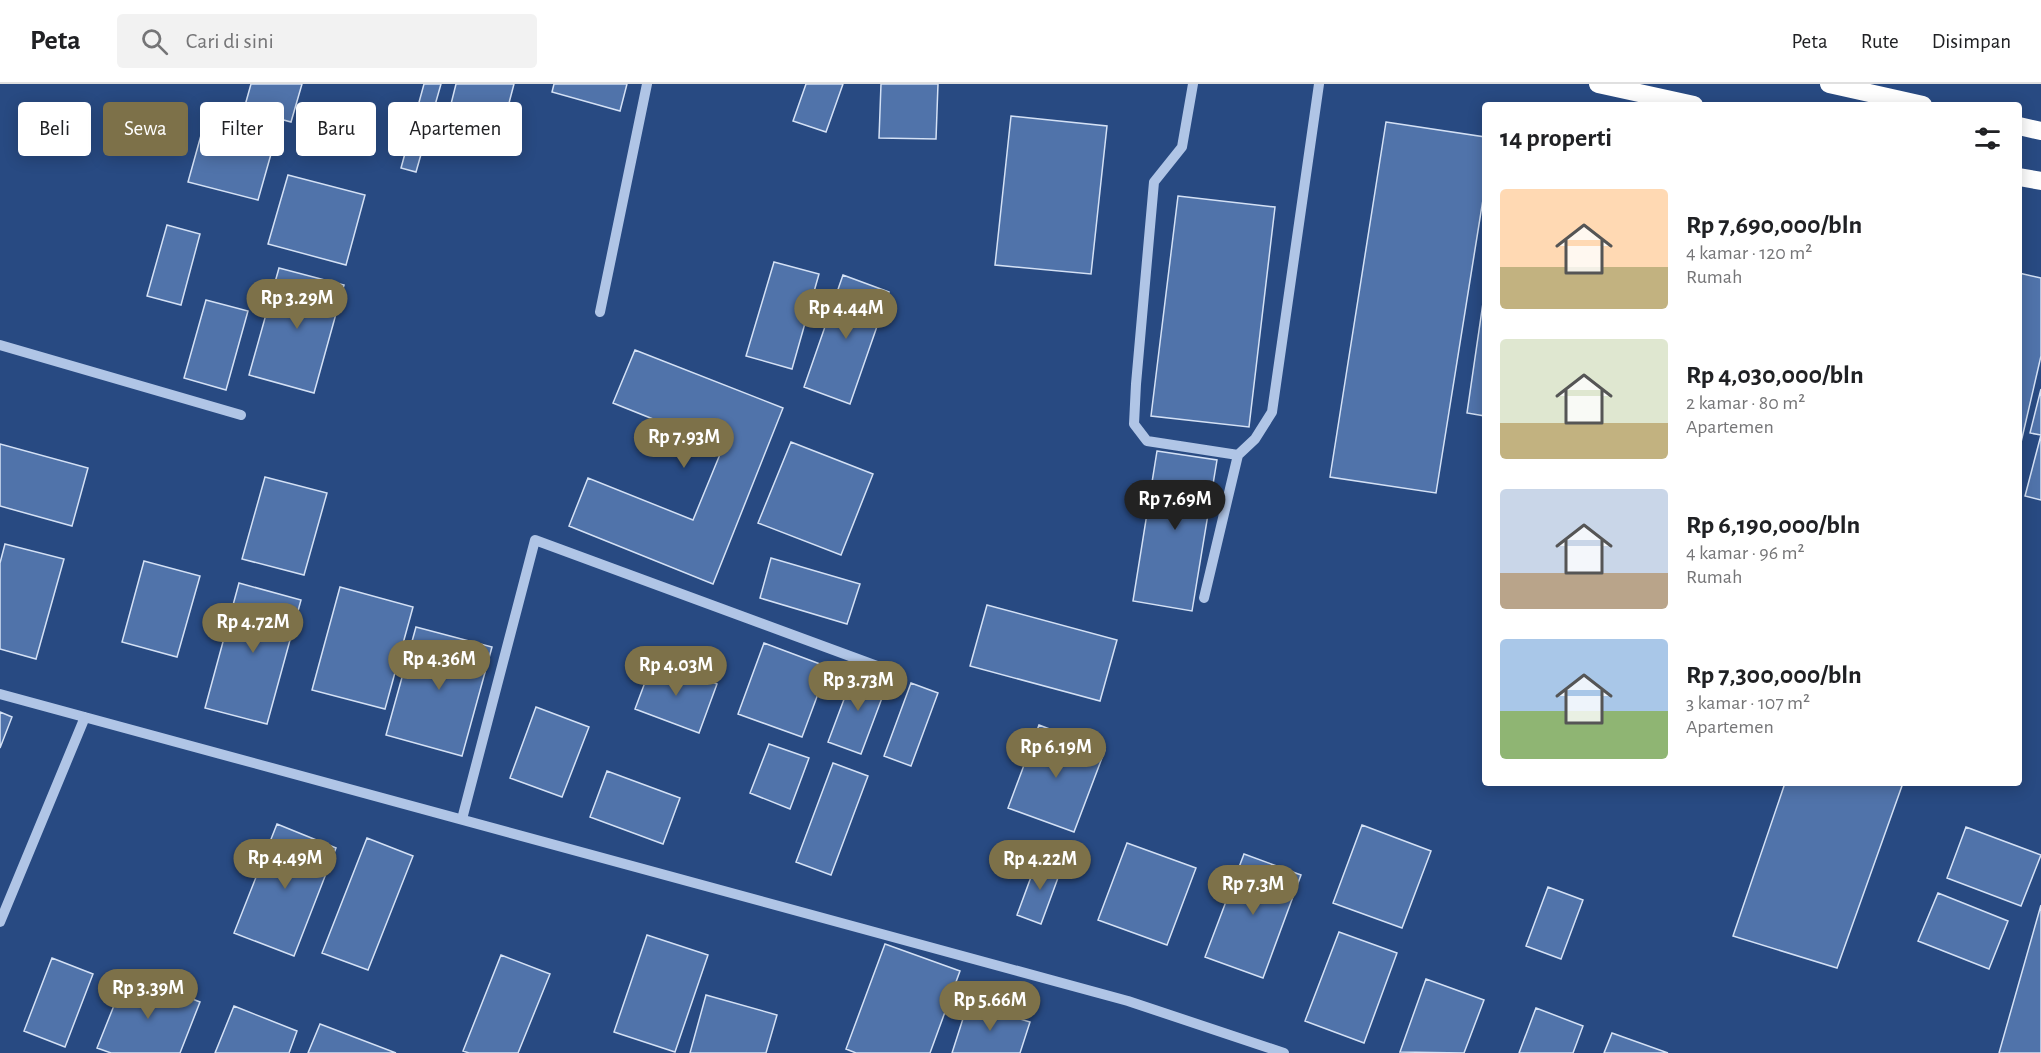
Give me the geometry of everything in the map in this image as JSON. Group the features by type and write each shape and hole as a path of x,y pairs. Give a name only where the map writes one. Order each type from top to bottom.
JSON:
{"highway":[{"path":"1598,84 1680,102"},
{"path":"1829,84 1910,102"},
{"path":"2022,127 2041,131"},
{"path":"2022,178 2041,181"}],"street":[{"path":"600,312 647,84"},
{"path":"1193,84 1182,147 1154,182 1134,424 1147,441 1238,455"},
{"path":"1204,598 1238,455 1255,439 1272,412 1319,84"},
{"path":"0,345 241,415"},
{"path":"462,819 534,540 877,666"},
{"path":"0,694 1116,997 1284,1053"},
{"path":"0,922 85,717"}],"building":[{"path":"251,84 302,84 291,122 284,120 284,102 246,102"},
{"path":"424,84 441,84 436,102 419,102"},
{"path":"456,84 514,84 509,102 452,102"},
{"path":"554,84 627,84 620,111 552,92"},
{"path":"806,84 843,84 826,132 793,121"},
{"path":"881,84 938,84 936,139 879,138"},
{"path":"1011,116 1107,126 1091,274 995,265"},
{"path":"1386,122 1482,137 1482,206 1436,493 1330,477"},
{"path":"200,139 200,156 270,156 258,200 188,182"},
{"path":"404,156 421,156 416,172 401,168"},
{"path":"288,175 365,195 346,265 268,244"},
{"path":"1178,196 1275,207 1249,427 1151,416"},
{"path":"167,225 200,234 181,305 147,296"},
{"path":"774,262 819,274 792,369 746,356"},
{"path":"279,268 344,285 314,393 249,375"},
{"path":"2022,274 2041,278 2041,356 2022,438"},
{"path":"843,275 889,292 850,404 804,387"},
{"path":"206,300 248,311 226,390 184,378"},
{"path":"1482,310 1482,416 1467,413"},
{"path":"635,350 783,408 713,584 569,526 588,478 693,520 723,447 613,403"},
{"path":"2041,389 2041,435 2030,433"},
{"path":"2041,435 2041,500 2025,496"},
{"path":"791,442 873,474 841,555 758,523"},
{"path":"0,444 88,468 72,526 0,506"},
{"path":"1157,451 1217,460 1192,611 1133,601"},
{"path":"265,477 327,493 304,575 242,559"},
{"path":"5,544 64,559 36,659 0,649 0,563"},
{"path":"771,558 860,584 847,624 760,598"},
{"path":"144,561 200,576 177,657 122,642"},
{"path":"239,583 301,600 267,724 205,708"},
{"path":"340,587 413,607 385,709 312,690"},
{"path":"987,605 1117,640 1100,701 970,666"},
{"path":"416,627 492,647 462,756 386,735"},
{"path":"764,643 828,667 802,737 738,714"},
{"path":"653,661 717,684 699,733 635,709"},
{"path":"855,670 888,682 861,754 828,742"},
{"path":"911,683 938,693 911,766 884,756"},
{"path":"536,707 589,727 562,797 510,778"},
{"path":"0,712 12,717 0,748"},
{"path":"1039,725 1105,750 1074,832 1008,808"},
{"path":"769,744 809,758 790,809 750,793"},
{"path":"833,763 868,776 831,875 796,862"},
{"path":"607,771 680,798 663,844 590,817"},
{"path":"1784,786 1902,786 1837,968 1733,936"},
{"path":"277,824 336,848 294,956 234,933"},
{"path":"1362,825 1431,851 1402,928 1333,903"},
{"path":"1966,827 2041,855 2021,906 1947,878"},
{"path":"367,838 413,856 368,970 322,953"},
{"path":"1127,843 1196,868 1167,945 1098,920"},
{"path":"1244,854 1301,875 1263,978 1205,957"},
{"path":"1038,858 1062,867 1041,924 1017,915"},
{"path":"1548,887 1583,900 1561,959 1526,946"},
{"path":"1938,893 2008,921 1989,969 1918,941"},
{"path":"2041,905 2041,1053 1999,1053"},
{"path":"1339,932 1397,953 1364,1043 1305,1021"},
{"path":"647,935 708,955 675,1052 614,1032"},
{"path":"885,944 960,971 930,1053 856,1053 846,1049"},
{"path":"501,955 550,974 518,1053 463,1051"},
{"path":"52,958 93,974 65,1047 24,1031"},
{"path":"127,973 200,1002 180,1053 111,1053 97,1048"},
{"path":"1426,979 1484,1000 1464,1053 1400,1052"},
{"path":"706,995 777,1015 766,1053 690,1053"},
{"path":"968,1003 1030,1022 1020,1053 952,1053"},
{"path":"234,1006 297,1031 289,1053 215,1053"},
{"path":"1536,1008 1583,1026 1573,1053 1519,1053"},
{"path":"320,1024 396,1053 308,1053"},
{"path":"1612,1033 1668,1053 1604,1053"}]}
